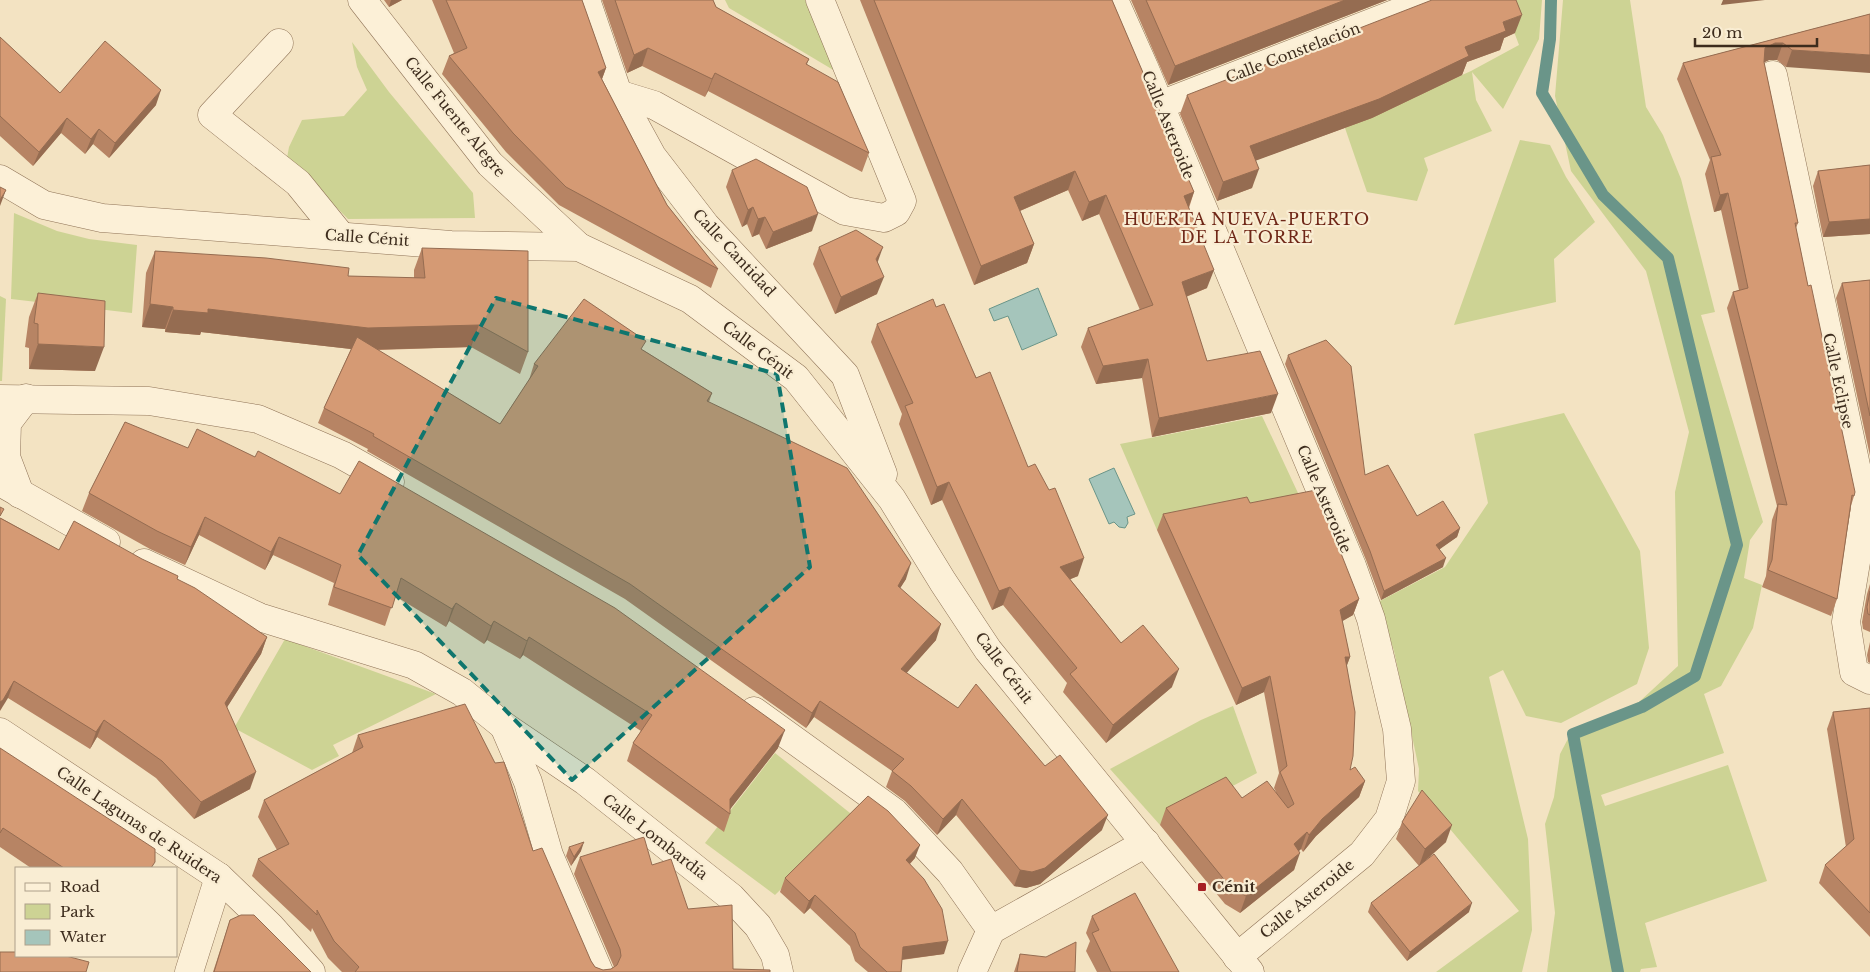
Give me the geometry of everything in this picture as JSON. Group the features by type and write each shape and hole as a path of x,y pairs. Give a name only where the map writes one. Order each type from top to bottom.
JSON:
{"street":[{"name":"Calle Fuente Alegre","path":"362,0 490,164 578,247"},
{"name":"Calle Cantidad","path":"586,0 618,94 652,156 706,226 845,375 892,499"},
{"path":"618,94 654,105 845,211 884,218 896,212 902,201 820,0"},
{"name":"Calle Asteroide","path":"1114,0 1160,105 1352,566 1371,619 1397,729 1401,781 1389,819 1362,854 1243,964"},
{"name":"Calle Constelación","path":"1160,105 1425,2"},
{"path":"280,42 212,115 298,183 341,236"},
{"name":"Calle Eclipse","path":"1773,75 1865,508 1846,622 1854,672 1870,680"},
{"name":"Calle Cénit","path":"0,179 44,205 102,218 451,245 578,247 690,299 796,378 892,499 988,650 1243,964"},
{"path":"411,494 342,455 258,419 149,401 13,398 7,423 6,457 10,488 143,562 259,617 414,665 462,692 504,726 528,782 549,855 599,972"},
{"path":"736,698 894,812 950,872 991,930"},
{"name":"Calle Lombardía","path":"504,726 585,781 731,897 758,926 775,956 779,972"},
{"name":"Calle Lagunas de Ruidera","path":"0,732 219,877 270,926 312,972"},
{"path":"972,972 991,930 1146,843"},
{"path":"189,972 219,877"}],"highlighted area":[{"path":"496,298 777,374 810,567 572,780 358,555"}],"green space":[{"path":"725,0 805,0 835,71 729,8"},
{"path":"1502,0 1542,0 1539,39 1503,109 1472,72 1476,100 1492,131 1424,158 1428,170 1417,201 1367,192 1345,128 1471,71 1519,45"},
{"path":"1563,0 1630,0 1646,107 1663,135 1681,179 1715,312 1701,315 1763,522 1750,540 1744,578 1762,585 1753,628 1721,686 1704,694 1724,753 1601,795 1605,806 1728,765 1767,881 1645,923 1657,967 1641,969 1640,972 1547,972 1555,913 1545,824 1554,797 1560,754 1571,733 1639,702 1678,666 1675,492 1689,432 1646,271 1571,171 1555,96"},
{"path":"352,42 389,92 473,193 475,218 348,219 287,158 289,147 302,120 344,116 367,90 357,67"},
{"path":"1520,140 1550,145 1566,177 1595,222 1554,259 1556,302 1454,325"},
{"path":"14,213 57,231 89,239 137,245 132,313 11,299"},
{"path":"0,296 6,299 2,381 0,381"},
{"path":"1564,413 1640,551 1649,648 1637,684 1561,723 1526,716 1503,670 1489,677 1528,839 1532,930 1522,972 1436,972 1519,911 1418,791 1419,769 1394,651 1378,602 1445,567 1488,503 1474,434"},
{"path":"1262,416 1305,508 1241,514 1157,530 1120,444"},
{"path":"285,639 436,694 333,745 339,756 312,770 234,728"},
{"path":"1233,706 1257,773 1160,825 1110,769 1201,720"},
{"path":"775,753 855,817 775,895 705,843"}],"water":[{"path":"1038,288 1057,335 1022,350 1008,316 994,321 989,309"},
{"path":"1114,468 1135,514 1127,517 1128,523 1125,528 1119,527 1114,522 1109,524 1089,479"}],"building":[{"path":"446,0 582,0 606,68 598,72 667,205 718,269 566,187 513,133 449,56 467,48"},
{"path":"615,0 713,0 716,7 809,59 806,64 838,82 869,153 715,73 712,79 648,48 634,55"},
{"path":"874,0 1112,0 1194,192 1184,196 1214,270 1182,282 1207,361 1260,351 1278,394 1159,418 1148,359 1103,366 1088,328 1153,305 1106,195 1089,202 1075,171 1014,197 1034,244 981,266"},
{"path":"1146,0 1345,0 1175,66"},
{"path":"1432,0 1516,0 1522,15 1503,22 1506,31 1465,47 1469,56 1379,99 1250,146 1259,169 1223,182 1187,95"},
{"path":"1870,14 1870,55 1792,50 1783,43 1775,43 1765,48 1764,62 1798,223 1795,223 1808,286 1811,285 1855,492 1854,496 1852,495 1837,599 1768,570 1772,560 1778,504 1787,505 1733,292 1748,288 1728,193 1720,195 1711,157 1721,155 1683,63"},
{"path":"0,37 60,93 105,41 161,90 115,143 99,129 91,139 67,118 39,152 0,116"},
{"path":"756,159 807,187 818,214 773,232 765,217 758,219 753,207 748,210 732,170"},
{"path":"1870,165 1870,219 1829,222 1818,171"},
{"path":"0,187 6,190 0,200"},
{"path":"856,230 883,247 876,259 884,277 841,297 819,247"},
{"path":"422,248 528,251 528,352 479,325 368,328 208,309 208,313 173,310 173,307 150,304 155,251 266,258 349,268 348,276 425,278"},
{"path":"1870,280 1870,416 1842,283"},
{"path":"38,293 105,301 104,347 38,344 38,324 34,323"},
{"path":"584,299 646,341 641,349 712,393 707,401 847,468 911,563 898,586 941,624 901,669 958,708 976,684 1045,766 1060,755 1108,815 1045,868 1032,872 1020,870 962,799 943,819 911,786 892,771 904,759 820,701 812,713 630,584 373,436 374,434 324,408 357,337 500,424 538,366 534,364"},
{"path":"933,299 936,307 944,304 976,378 990,372 1028,467 1035,464 1049,490 1055,488 1084,558 1060,567 1121,643 1143,625 1179,669 1113,725 1070,674 1077,668 1010,587 999,591 949,482 937,487 905,406 913,403 877,324"},
{"path":"1326,340 1351,366 1365,475 1388,465 1417,516 1443,501 1460,528 1436,545 1446,558 1384,591 1370,551 1288,355"},
{"path":"125,422 188,448 197,429 255,457 258,451 340,494 359,461 615,608 785,730 730,799 730,814 633,743 652,715 529,637 527,641 494,621 491,626 456,603 452,609 401,578 392,608 334,587 341,565 279,537 271,552 205,517 191,547 157,531 89,493"},
{"path":"1316,490 1359,599 1340,610 1350,657 1345,657 1355,712 1353,756 1350,770 1355,767 1365,781 1322,819 1309,835 1307,832 1294,844 1300,853 1246,896 1231,888 1166,808 1226,777 1242,798 1267,781 1288,808 1294,804 1280,772 1287,766 1270,676 1242,688 1163,514 1247,497 1250,503"},
{"path":"0,507 4,509 0,516"},
{"path":"0,518 59,550 74,521 142,559 178,576 177,579 195,588 267,637 225,703 256,772 201,802 162,761 104,720 96,732 14,681 0,702"},
{"path":"1870,591 1870,615 1868,614 1867,607"},
{"path":"465,704 495,763 504,762 533,851 542,848 595,967 603,970 611,969 617,965 621,956 620,949 580,857 644,837 652,865 671,859 688,909 732,905 733,969 770,970 770,972 355,972 359,967 334,941 317,910 317,915 258,859 289,844 264,800 363,747 358,735"},
{"path":"1870,708 1870,913 1825,865 1854,839 1833,712"},
{"path":"0,748 155,849 155,862 152,867 62,867 3,828 0,833"},
{"path":"1422,790 1452,825 1425,849 1402,822"},
{"path":"868,796 888,811 920,845 906,860 924,879 942,909 948,941 903,947 901,972 887,972 860,947 855,933 815,895 809,901 785,878"},
{"path":"584,842 574,857 569,847"},
{"path":"1434,854 1472,903 1410,952 1371,903"},
{"path":"1135,893 1179,972 1111,972 1092,933 1099,930 1092,916"},
{"path":"241,915 254,915 311,972 214,972 230,920"},
{"path":"1076,942 1075,972 1017,972 1020,954 1046,957"},
{"path":"0,952 15,952 15,957 70,957 89,962 86,972 0,972"}],"waterway":[{"path":"1551,0 1550,39 1542,93 1603,195 1668,258 1737,545 1695,676 1642,707 1573,734 1618,972"}],"place":[{"name":"Cénit","path":"1202,887"}],"district":[{"name":"HUERTA NUEVA-PUERTO DE LA TORRE","path":"1247,228"}]}
